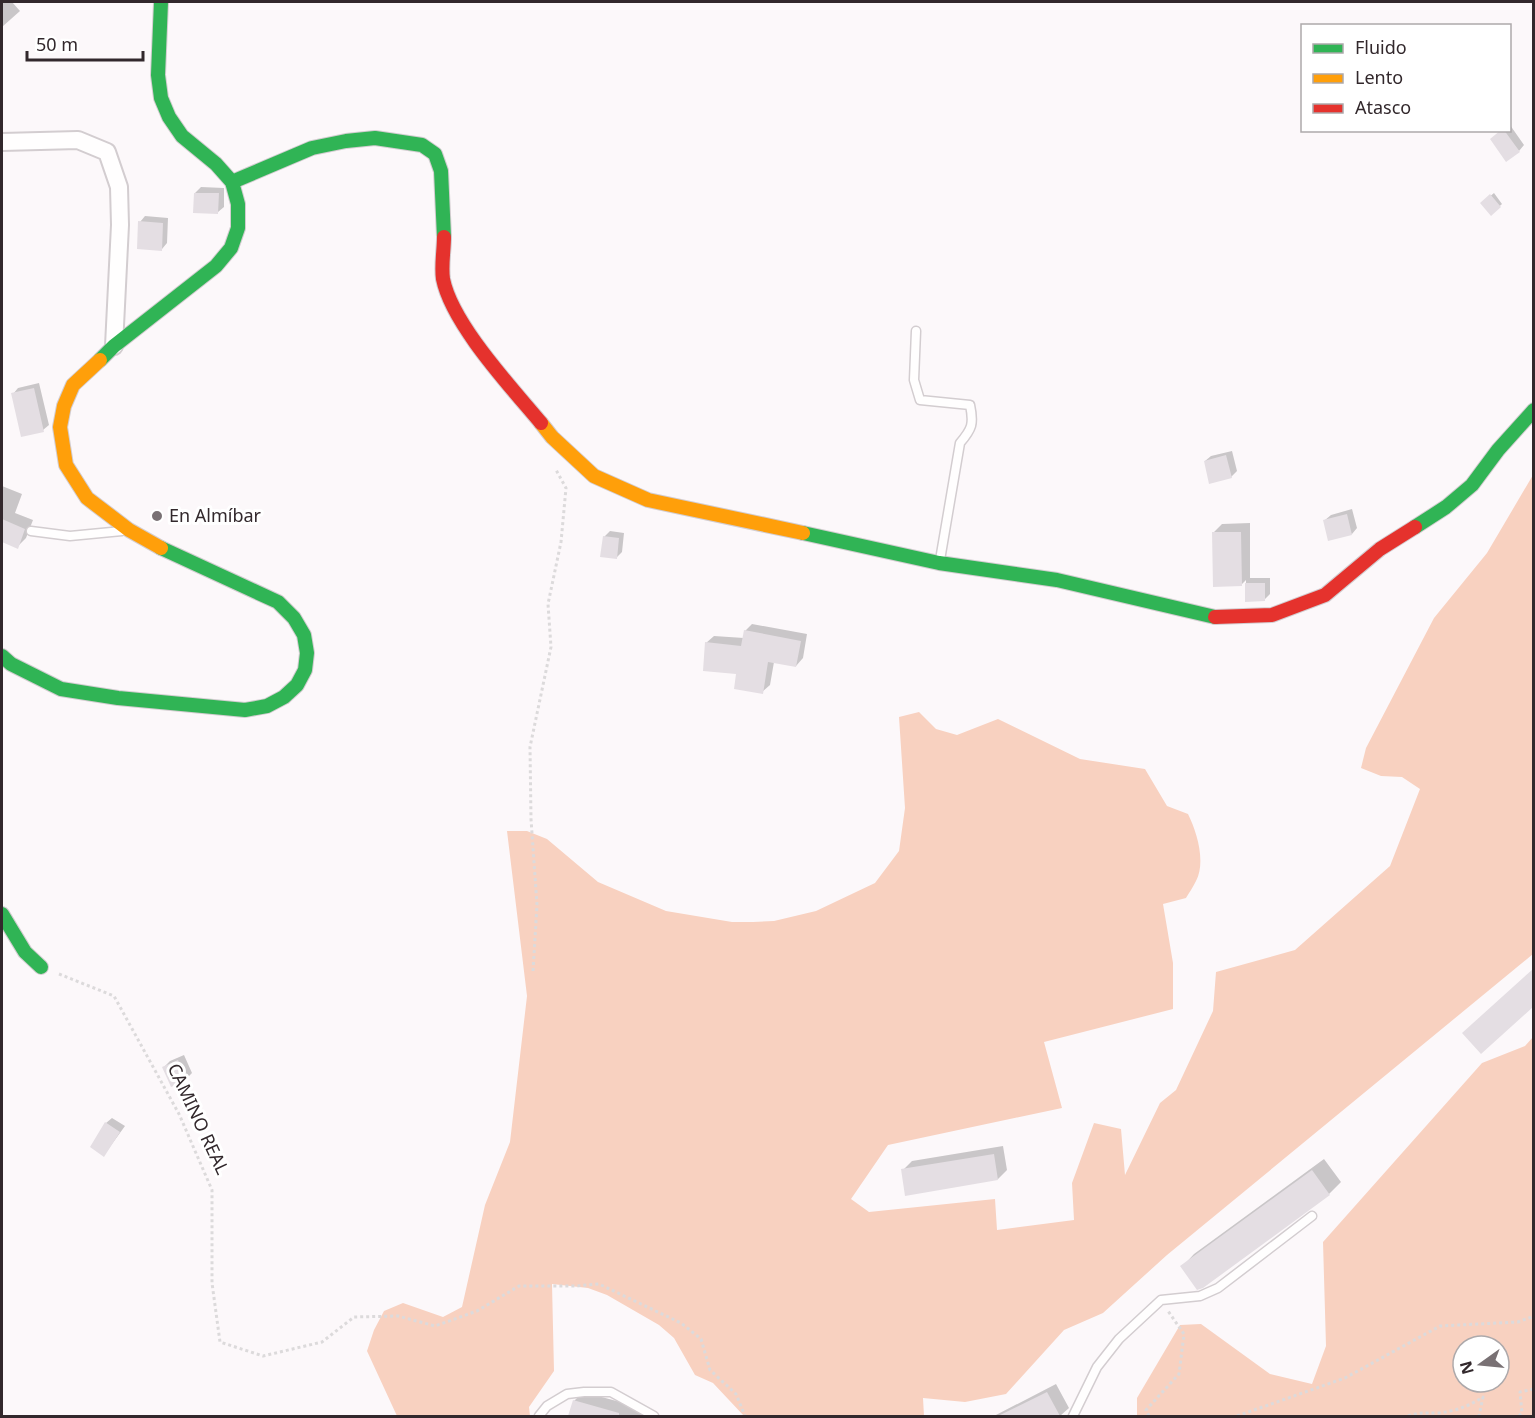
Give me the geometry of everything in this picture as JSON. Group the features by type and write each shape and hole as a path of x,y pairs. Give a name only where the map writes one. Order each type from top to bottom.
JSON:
{"street":[{"path":"2,656 10,664 61,689 118,698 245,710 261,710 278,703 291,693 303,674 307,651 302,629 287,609 278,602 165,550 129,530 87,498 66,465 60,427 64,406 73,385 114,346 216,266 231,248 238,228 238,204 232,182 216,164 182,136 169,117 161,98 158,75 161,2"},
{"path":"232,182 312,148 346,141 375,138 422,145 435,154 441,171 444,234 443,278 458,315 503,378 552,437 594,476 648,500 939,563 1057,580 1214,617 1272,615 1325,595 1380,549 1446,507 1472,485 1497,450 1533,410"},
{"path":"2,142 78,140 107,152 119,188 120,225 114,346"},
{"path":"2,914 25,952 41,967"}],"lane":[{"path":"916,331 914,380 920,400 970,405 973,418 970,431 960,443 939,563"},
{"path":"32,531 85,536 129,530"},
{"path":"1072,1416 1097,1367 1119,1339 1161,1300 1200,1296 1218,1288 1312,1215"},
{"path":"539,1416 547,1406 567,1394 611,1392 654,1416"}],"path":[{"path":"533,971 537,905 531,819 530,747 551,647 548,604 561,542 566,488 555,468"},
{"name":"CAMINO REAL","path":"41,967 114,996 179,1114 212,1190 212,1283 220,1342 263,1356 322,1342 354,1317 398,1316 435,1326 477,1311 519,1286 599,1284 681,1323 700,1340 711,1370 736,1394 745,1416"},
{"path":"1149,1416 1146,1410 1179,1374 1184,1334 1161,1300"},
{"path":"1237,1416 1345,1378 1440,1326 1518,1322 1533,1316"},
{"path":"1519,1416 1522,1413 1520,1392 1533,1389"},
{"path":"1408,1416 1420,1411 1438,1413 1466,1407 1483,1397 1479,1416"}],"shaded area":[{"path":"1533,475 1533,954 1167,1255 1103,1313 1064,1330 1006,1394 965,1402 923,1398 924,1416 744,1416 713,1383 695,1375 674,1338 659,1325 607,1295 588,1288 552,1284 554,1371 529,1407 530,1416 397,1416 367,1351 374,1330 384,1311 403,1303 443,1317 462,1307 485,1205 510,1142 527,996 507,831 527,831 547,839 598,882 666,911 732,922 774,921 816,911 875,883 899,851 905,808 899,717 919,712 936,729 957,735 998,719 1080,759 1145,769 1167,806 1188,814 1197,838 1200,856 1199,873 1186,898 1163,904 1173,963 1173,1009 1044,1042 1062,1108 888,1145 851,1199 869,1212 995,1199 997,1230 1074,1220 1072,1183 1094,1123 1121,1129 1125,1175 1160,1103 1176,1090 1213,1011 1216,972 1295,950 1390,866 1420,789 1402,777 1381,776 1361,768 1366,748 1434,618 1487,553"},
{"path":"1533,1037 1533,1416 1137,1416 1137,1398 1180,1325 1201,1324 1270,1374 1312,1384 1326,1346 1323,1242 1482,1063 1525,1046"}],"building":[{"path":"1499,132 1505,132 1520,152 1506,162 1490,139"},
{"path":"194,193 219,193 218,214 193,213"},
{"path":"1490,194 1501,207 1491,216 1480,203"},
{"path":"138,221 163,223 162,251 137,249"},
{"path":"34,388 44,432 21,437 11,393"},
{"path":"1226,455 1232,478 1209,484 1204,461"},
{"path":"1347,514 1352,535 1328,541 1323,520"},
{"path":"2,519 25,529 18,549 2,542"},
{"path":"1212,532 1241,532 1242,586 1213,587"},
{"path":"603,536 619,538 617,559 600,557"},
{"path":"1245,583 1265,583 1265,601 1245,602"},
{"path":"744,630 801,641 796,667 768,662 763,694 734,689 736,674 703,671 705,642 741,646"},
{"path":"1533,969 1533,1007 1481,1054 1462,1033"},
{"path":"178,1060 187,1080 171,1087 162,1067"},
{"path":"105,1122 120,1132 104,1157 90,1147"},
{"path":"994,1154 998,1180 905,1196 901,1169"},
{"path":"1312,1170 1330,1195 1203,1288 1197,1290 1180,1266"},
{"path":"1047,1392 1060,1416 998,1416"},
{"path":"573,1400 619,1413 619,1416 568,1416"}],"traffic: fast":[{"path":"100,360 114,346 216,266 231,248 238,228 238,204 232,182 216,164 182,136 169,117 161,98 158,75 161,2"},
{"path":"232,182 312,148 346,141 375,138 422,145 435,154 441,171 444,237"},
{"path":"1415,527 1446,507 1472,485 1498,450 1534,410"},
{"path":"803,533 939,563 1057,580 1215,617"},
{"path":"2,656 11,664 61,689 118,698 245,710 267,706 284,697 297,685 305,670 307,653 304,635 294,618 278,602 161,548"},
{"path":"2,914 25,952 41,967"}],"traffic: slow":[{"path":"100,360 73,385 64,406 60,427 66,465 87,498 129,530 161,548"},
{"path":"541,423 552,437 594,476 648,500 803,533"}],"traffic: jam":[{"path":"444,237 443,279 458,315 484,354 541,423"},
{"path":"1215,617 1272,615 1325,595 1380,549 1415,527"}],"place":[{"name":"En Almíbar","path":"157,516"}]}
